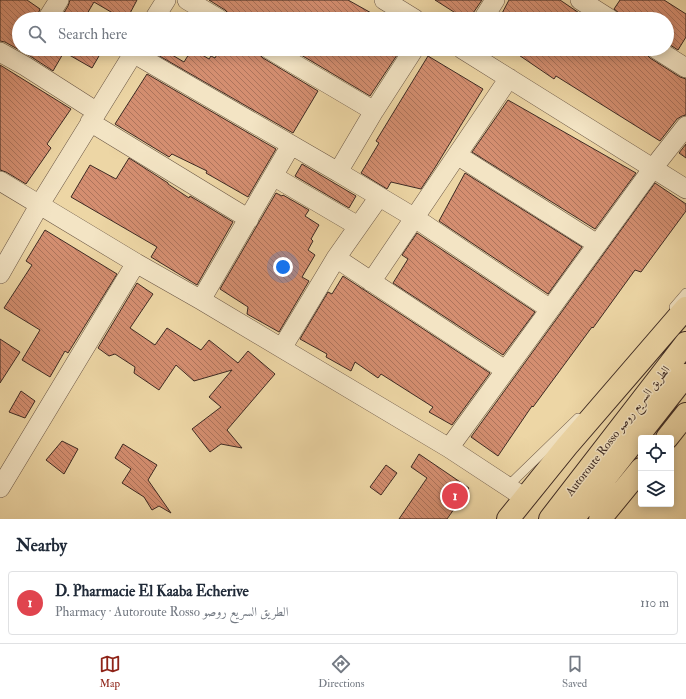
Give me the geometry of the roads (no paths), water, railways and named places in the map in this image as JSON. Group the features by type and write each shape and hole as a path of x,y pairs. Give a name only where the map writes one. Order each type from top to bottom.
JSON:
{"highway":[{"path":"508,519 517,492 567,446 686,308"},
{"name":"Autoroute Rosso الطريق السريع روصو","path":"550,519 686,343"},
{"name":"Autoroute Rosso الطريق السريع روصو","path":"573,519 686,375"},
{"path":"669,435 686,414"},
{"path":"600,519 639,471"}],"street":[{"path":"51,12 59,0"},
{"path":"158,12 166,0"},
{"path":"187,0 207,12"},
{"path":"384,0 403,12"},
{"path":"487,12 495,0"},
{"path":"580,0 599,12"},
{"path":"0,52 12,54"},
{"path":"24,56 24,66 94,117 249,219"},
{"path":"0,274 40,204 131,56"},
{"path":"142,56 415,218 550,309"},
{"path":"281,56 374,111"},
{"path":"338,172 374,111 409,56"},
{"path":"474,56 686,189"},
{"path":"667,56 686,68"},
{"path":"371,282 509,78"},
{"path":"449,448 597,244 686,126"},
{"path":"201,300 291,145"},
{"path":"457,155 597,244"},
{"path":"273,176 358,226"},
{"path":"0,181 40,204 136,264 201,300 449,448 517,492"},
{"path":"282,348 336,258 379,197"},
{"path":"336,258 505,370"},
{"path":"0,488 136,264"}],"lane":[{"path":"666,316 686,293"},
{"path":"517,492 616,375"}],"place":[{"name":"D. Pharmacie El Kaaba Echerive","path":"455,496"}]}
